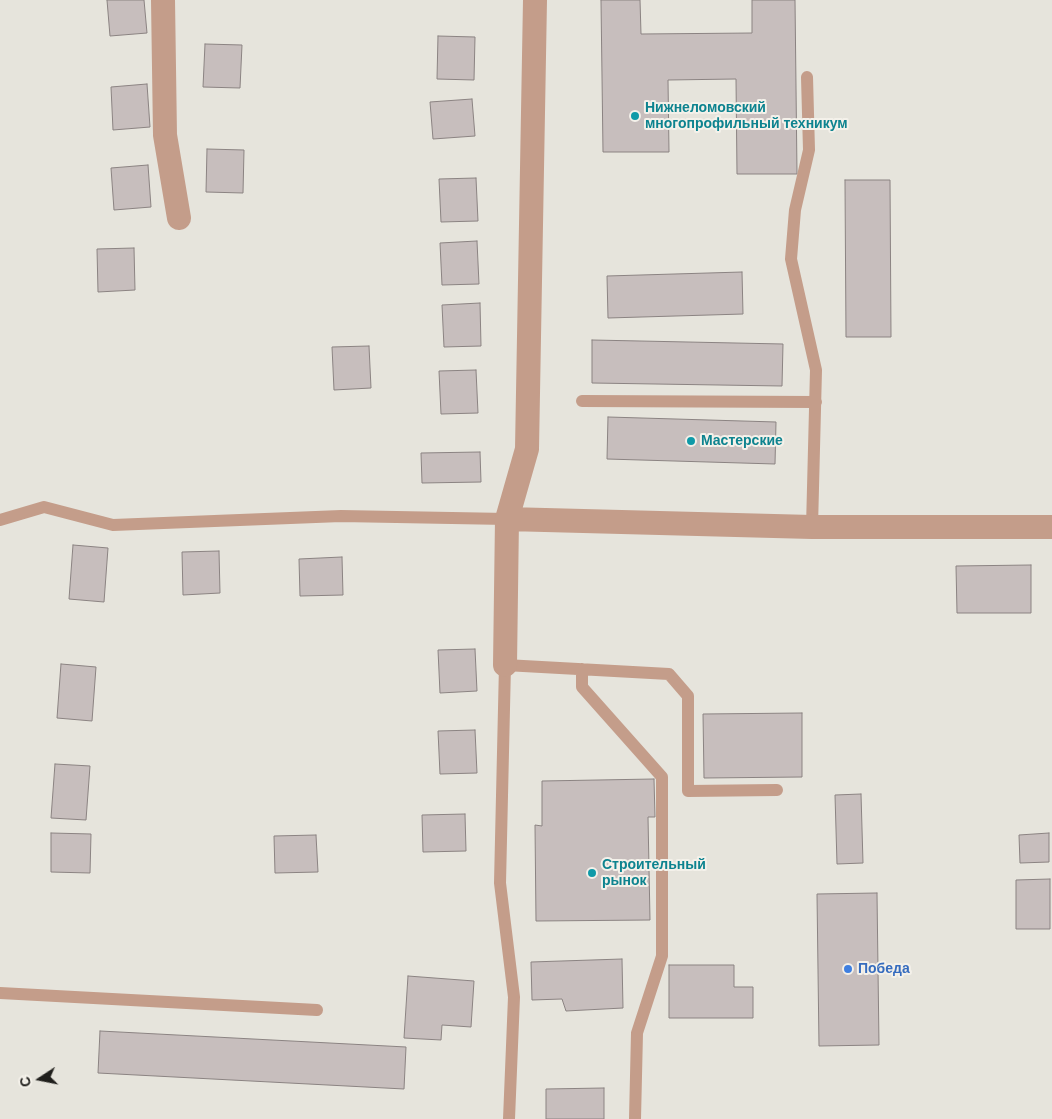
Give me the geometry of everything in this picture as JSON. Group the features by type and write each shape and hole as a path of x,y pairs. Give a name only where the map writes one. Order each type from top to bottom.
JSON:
{"street":[{"path":"163,0 165,135 179,218"},
{"path":"505,665 507,519 528,449 535,0"},
{"path":"507,519 812,527 1052,527"}],"lane":[{"path":"807,77 809,150 795,210 791,259 816,370 812,527"},
{"path":"582,401 816,402"},
{"path":"0,520 44,507 113,525 341,516 507,519"},
{"path":"509,1119 514,996 500,883 505,665 669,674 688,696 688,791 777,790"},
{"path":"582,669 582,687 662,776 662,956 637,1033 635,1119"},
{"path":"0,994 317,1010"}],"building":[{"path":"107,0 144,0 147,33 110,36"},
{"name":"Нижнеломовский многопрофильный техникум","path":"601,0 640,0 641,34 752,33 752,0 795,0 797,174 737,174 736,79 668,80 669,152 603,152"},
{"path":"438,36 475,37 474,80 437,79"},
{"path":"205,44 242,45 240,88 203,87"},
{"path":"147,84 150,127 113,130 111,87"},
{"path":"472,99 475,136 433,139 430,102"},
{"path":"207,149 244,150 243,193 206,192"},
{"path":"148,165 151,207 114,210 111,168"},
{"path":"476,178 478,221 441,222 439,179"},
{"path":"845,180 890,180 891,337 846,337"},
{"path":"477,241 479,284 442,285 440,243"},
{"path":"134,248 135,290 98,292 97,249"},
{"path":"742,272 743,314 608,318 607,276"},
{"path":"480,303 481,346 444,347 442,305"},
{"path":"592,340 783,344 782,386 592,383"},
{"path":"369,346 371,388 334,390 332,347"},
{"path":"476,370 478,413 441,414 439,371"},
{"name":"Мастерские","path":"608,417 776,422 775,464 607,459"},
{"path":"480,452 481,482 422,483 421,453"},
{"path":"73,545 108,548 104,602 69,599"},
{"path":"219,551 220,593 183,595 182,552"},
{"path":"342,557 343,595 300,596 299,559"},
{"path":"1031,565 1031,613 957,613 956,566"},
{"path":"475,649 477,691 440,693 438,650"},
{"path":"61,664 96,667 92,721 57,718"},
{"path":"802,713 802,777 704,778 703,714"},
{"path":"475,730 477,773 440,774 438,731"},
{"path":"55,764 90,766 86,820 51,818"},
{"name":"Строительный рынок","path":"654,779 655,817 648,817 650,920 536,921 535,825 542,826 542,781"},
{"path":"861,794 863,863 837,864 835,795"},
{"path":"465,814 466,851 423,852 422,815"},
{"path":"51,833 91,834 90,873 51,872"},
{"path":"1049,833 1049,862 1020,863 1019,835"},
{"path":"316,835 318,872 275,873 274,836"},
{"path":"1050,879 1050,929 1016,929 1016,880"},
{"name":"Победа","path":"877,893 879,1045 819,1046 817,894"},
{"path":"622,959 623,1008 566,1011 562,999 532,1000 531,962"},
{"path":"669,965 734,965 734,987 753,987 753,1018 669,1018"},
{"path":"408,976 474,981 471,1027 442,1025 441,1040 404,1038"},
{"path":"100,1031 406,1047 404,1089 98,1073"},
{"path":"604,1088 604,1119 546,1119 546,1089"}],"place":[{"name":"Нижнеломовский многопрофильный техникум","path":"635,116"},
{"name":"Мастерские","path":"691,441"},
{"name":"Строительный рынок","path":"592,873"},
{"name":"Победа","path":"848,969"}]}
